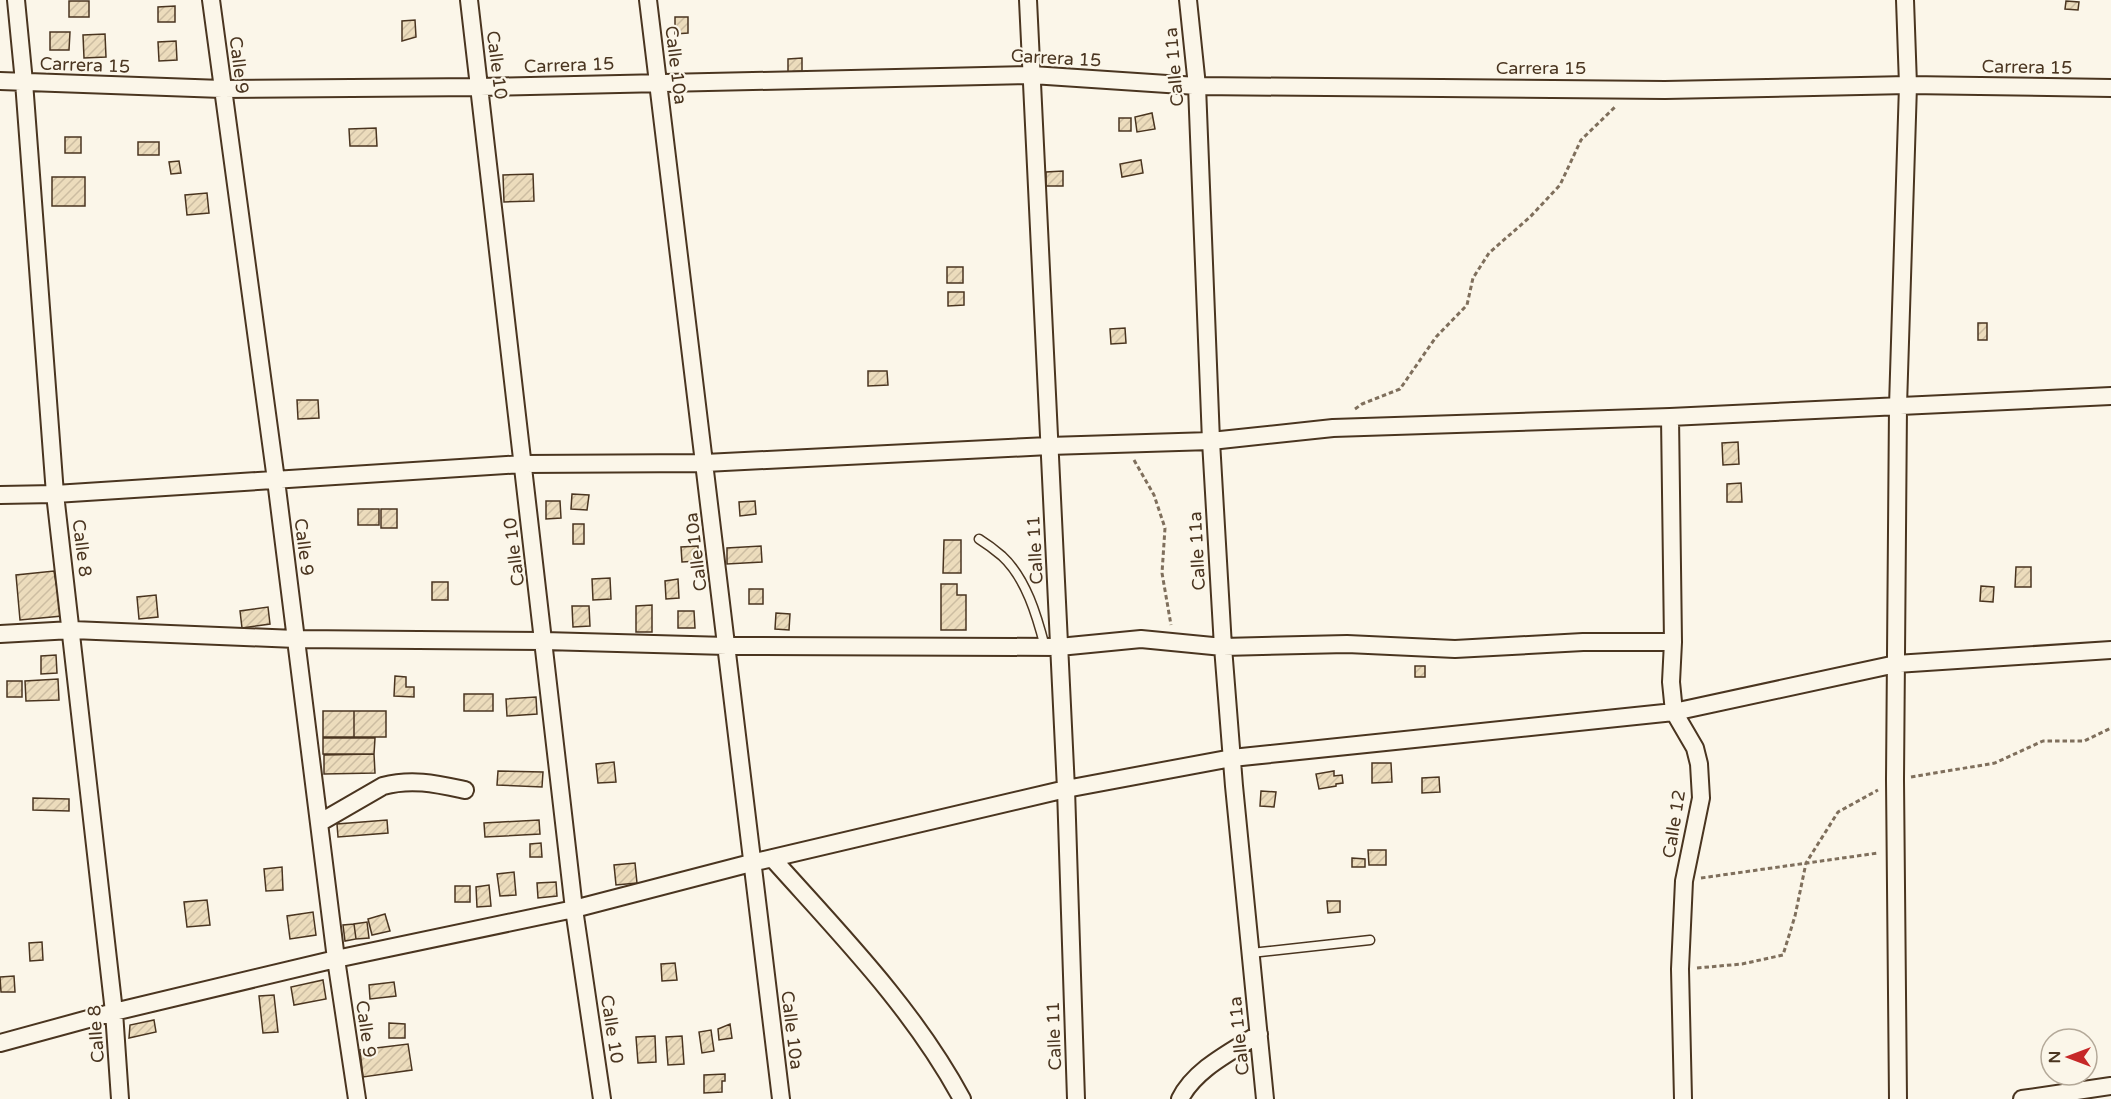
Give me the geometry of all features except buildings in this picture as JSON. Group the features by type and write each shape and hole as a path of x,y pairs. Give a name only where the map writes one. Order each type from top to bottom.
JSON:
{"street":[{"name":"Calle 8","path":"16,0 55,494 114,1012 120,1099"},
{"name":"Calle 9","path":"211,0 276,480 336,959 357,1099"},
{"name":"Calle 10","path":"470,0 574,909 602,1099"},
{"name":"Calle 10a","path":"648,0 781,1099"},
{"name":"Calle 11","path":"1028,0 1049,446 1052,646 1066,789 1076,1099"},
{"name":"Calle 11a","path":"1188,0 1197,86 1210,441 1223,647 1265,1099"},
{"path":"1898,1099 1896,664 1898,406 1908,85 1905,0"},
{"name":"Carrera 15","path":"0,81 222,89 480,87 1032,75 1197,86 1665,90 1908,85 2111,88"},
{"path":"0,495 55,494 523,464 705,463 1049,446 1210,441 1333,428 1670,417 2111,396"},
{"name":"Calle 12","path":"1670,417 1673,642 1671,682 1674,712 1695,748 1701,798 1684,881 1680,969 1683,1099"},
{"path":"0,634 72,630 296,639 544,641 727,646 1052,646 1141,639 1223,647 1347,644 1455,649 1582,642 1673,642"},
{"path":"0,1042 336,959 574,909 751,863 1066,789 1232,758 1674,712 1896,664 2111,650"},
{"path":"319,823 383,786 394,783 411,781 465,790"},
{"path":"772,858 905,1010 962,1099"},
{"path":"1179,1099 1195,1077 1259,1034"},
{"path":"2022,1099 2111,1086"}],"lane":[{"path":"979,538 1004,558 1015,573 1052,646"},
{"path":"1251,953 1370,940"}],"path":[{"path":"1354,410 1362,404 1400,389 1436,337 1467,305 1473,278 1489,254 1530,217 1560,185 1581,140 1621,102 1624,88"},
{"path":"1123,443 1143,473 1154,495 1165,528 1162,573 1171,626 1166,641"},
{"path":"1684,881 1896,850"}]}
